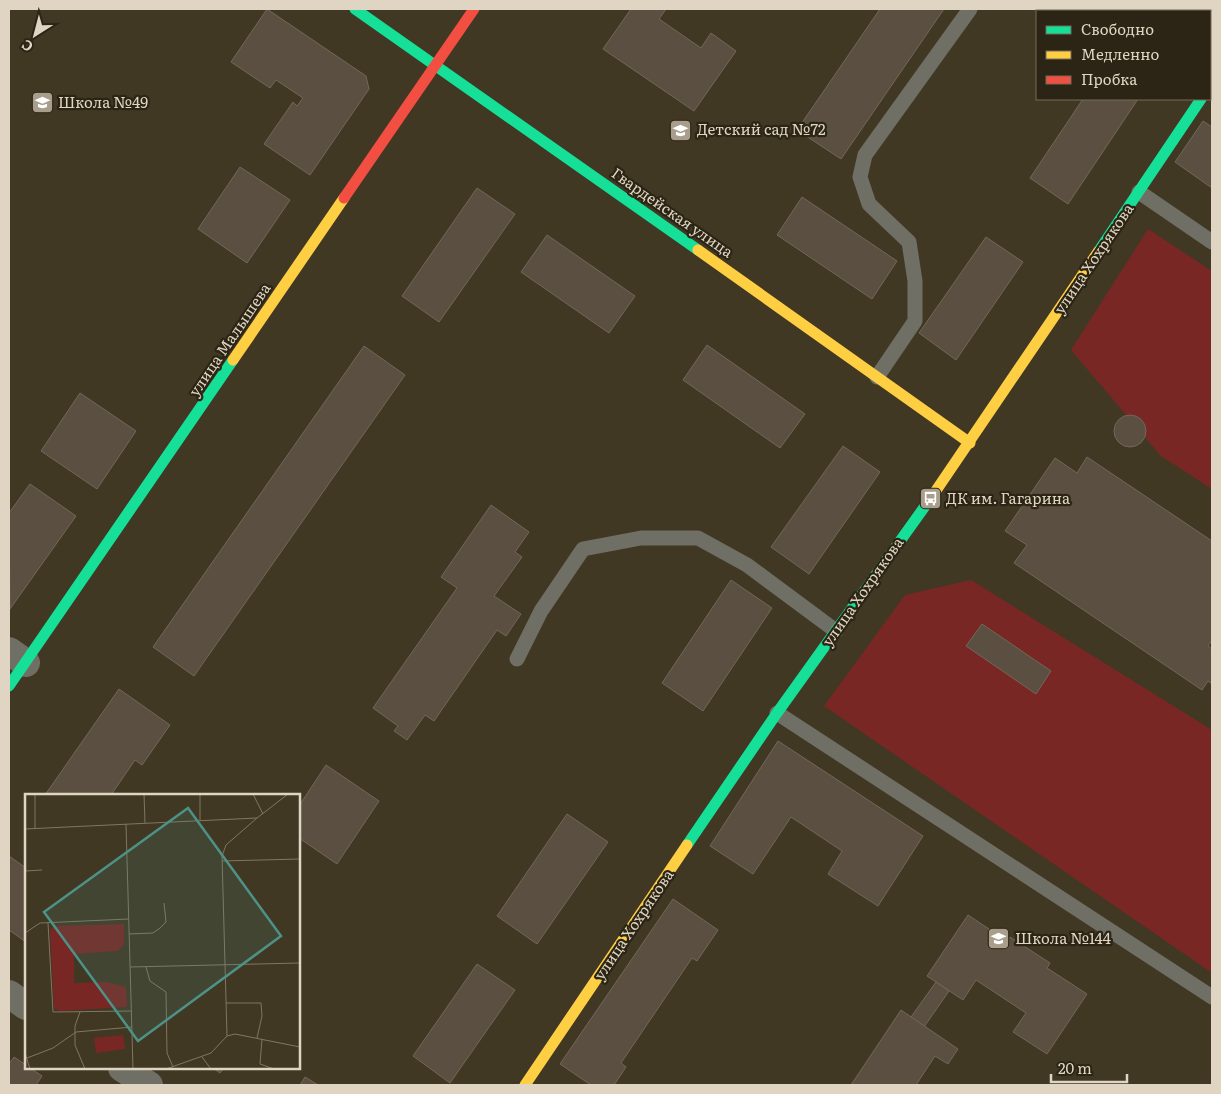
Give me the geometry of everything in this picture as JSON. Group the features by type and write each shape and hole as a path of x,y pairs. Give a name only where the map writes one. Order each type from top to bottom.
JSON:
{"street":[{"name":"Гвардейская улица","path":"355,9 436,64 970,444"},
{"name":"улица Малышева","path":"9,686 18,657 474,9"},
{"name":"улица Хохрякова","path":"525,1085 777,713 970,444 1139,192 1204,100"},
{"path":"9,994 25,1005"},
{"path":"124,1069 149,1085"}],"lane":[{"path":"877,377 914,321 915,281 909,242 869,204 860,177 865,155 970,9"},
{"path":"1139,192 1212,242"},
{"path":"516,659 541,611 583,549 641,538 698,538 747,565 836,631"},
{"path":"777,713 1212,998"}],"shaded area":[{"path":"1148,229 1212,271 1212,489 1161,456 1071,350"},
{"path":"971,580 1212,730 1212,973 824,706 905,595"}],"building":[{"path":"267,9 366,76 369,89 310,175 264,144 293,102 297,106 303,98 276,80 270,88 231,62"},
{"path":"631,9 666,9 659,19 701,48 711,33 736,51 694,111 603,49"},
{"path":"880,9 944,9 841,159 797,130"},
{"path":"1146,9 1205,9 1204,10"},
{"path":"1082,100 1137,100 1068,204 1030,178"},
{"path":"1203,121 1212,127 1212,188 1175,162"},
{"path":"240,167 290,200 247,263 198,229"},
{"path":"477,188 515,214 439,322 402,296"},
{"path":"802,197 897,261 872,299 777,235"},
{"path":"547,235 635,296 609,333 521,272"},
{"path":"986,237 1023,262 956,360 919,333"},
{"path":"707,345 805,414 780,448 683,380"},
{"path":"364,346 405,375 194,676 153,647"},
{"path":"80,393 136,431 97,489 41,451"},
{"path":"1130,415 1142,419 1146,431 1142,443 1130,447 1118,443 1114,431 1118,419"},
{"path":"843,446 880,472 809,574 771,547"},
{"path":"1087,457 1212,541 1212,640 1208,646 1212,649 1212,684 1208,681 1202,690 1014,563 1027,545 1005,531 1055,458 1077,473"},
{"path":"30,484 76,516 10,609 9,513"},
{"path":"491,505 529,532 515,552 522,557 494,596 521,614 506,636 497,630 434,721 425,715 407,740 394,731 398,726 373,708 457,588 441,577"},
{"path":"731,580 772,608 703,711 662,683"},
{"path":"982,624 1051,671 1036,694 966,646"},
{"path":"119,689 170,725 142,765 135,760 112,794 46,794"},
{"path":"778,741 923,836 878,906 828,874 842,851 791,817 753,874 710,846"},
{"path":"326,765 379,801 337,864 300,839 300,804"},
{"path":"567,814 608,842 537,944 497,916"},
{"path":"9,856 25,867 25,941 9,930"},
{"path":"673,899 718,930 697,961 692,958 621,1063 626,1067 614,1085 591,1085 560,1064"},
{"path":"968,915 1007,941 1010,937 1050,963 1047,968 1087,994 1047,1054 1013,1032 1026,1013 976,980 963,1000 927,976"},
{"path":"477,964 515,990 450,1083 413,1056"},
{"path":"936,982 949,991 924,1027 911,1017"},
{"path":"901,1010 958,1049 948,1064 935,1056 916,1085 851,1085"},
{"path":"14,1057 25,1064 25,1069 32,1069 42,1076 36,1085 9,1085 9,1064"},
{"path":"214,1069 223,1069 220,1073"},
{"path":"305,1077 318,1085 300,1085"}],"traffic: fast":[{"path":"355,9 698,250"},
{"path":"1098,252 1200,100"},
{"path":"9,686 233,360"},
{"path":"687,845 777,713 933,495"}],"traffic: slow":[{"path":"233,360 344,198"},
{"path":"698,250 970,443"},
{"path":"933,495 1098,252"},
{"path":"525,1085 687,845"}],"traffic: jam":[{"path":"344,198 474,9"}],"place":[{"name":"Школа №49","path":"42,103"},
{"name":"Детский сад №72","path":"681,130"},
{"name":"ДК им. Гагарина","path":"930,499"},
{"name":"Школа №144","path":"999,939"}]}
